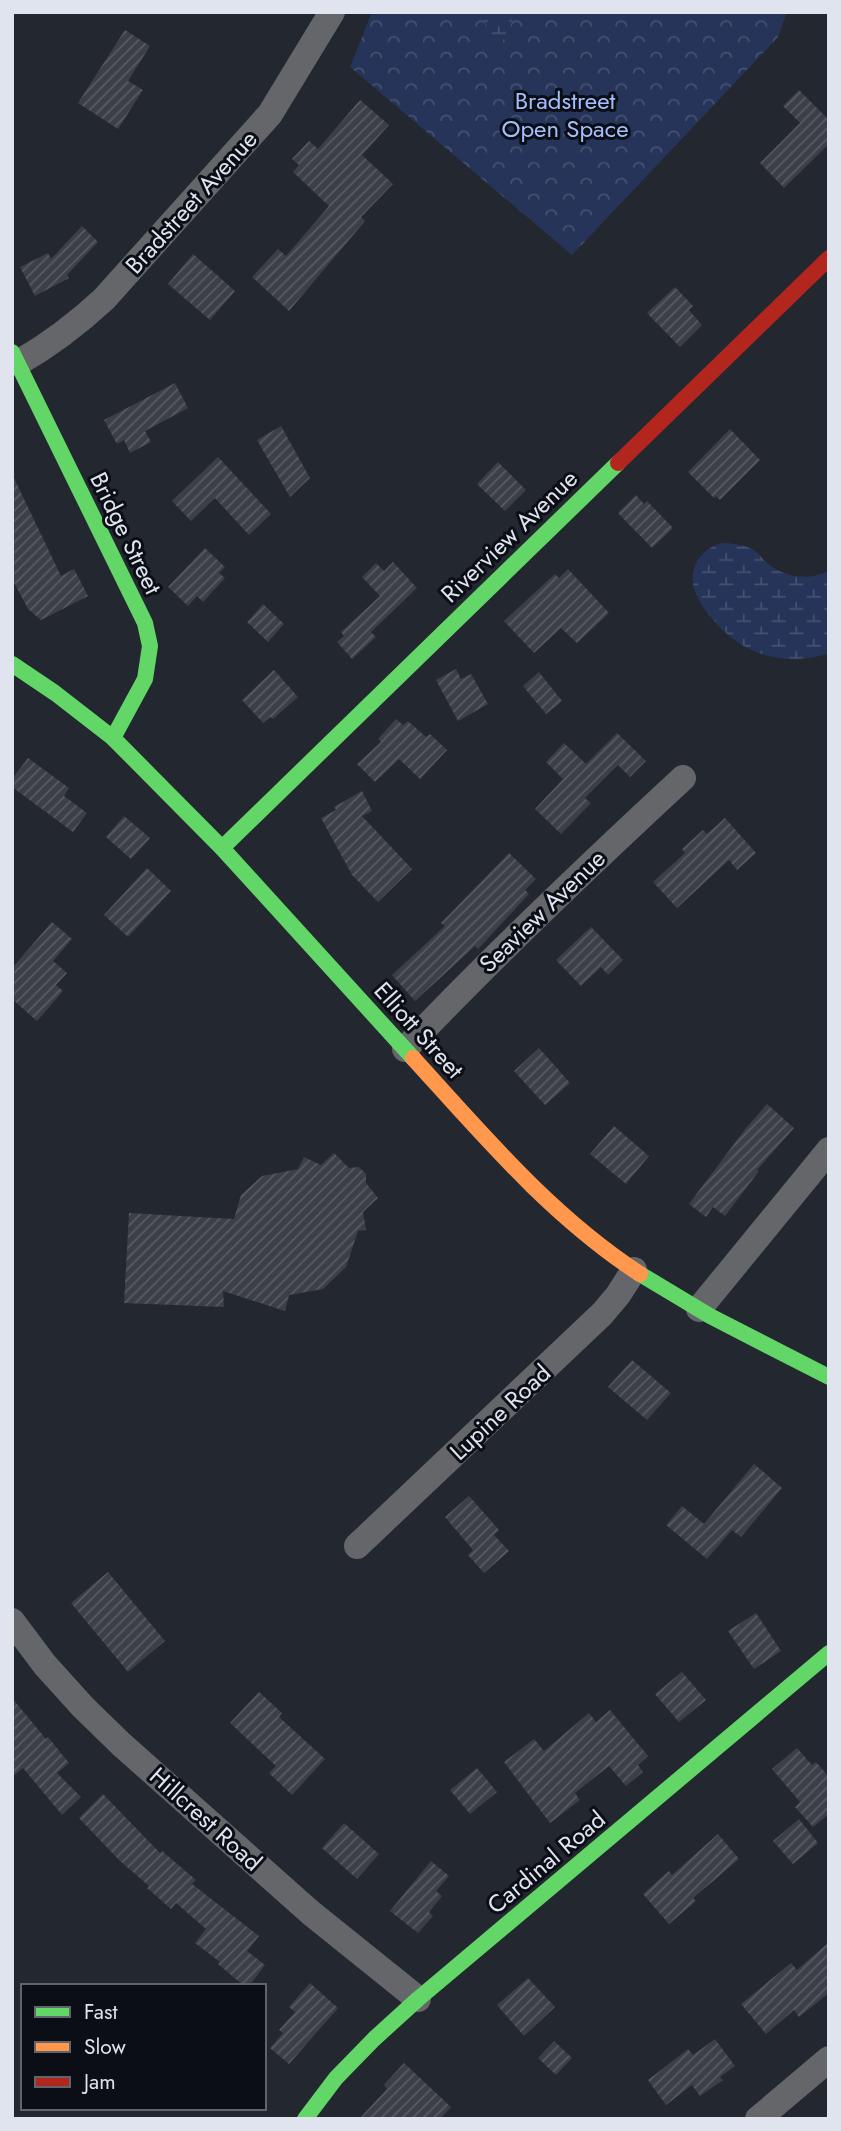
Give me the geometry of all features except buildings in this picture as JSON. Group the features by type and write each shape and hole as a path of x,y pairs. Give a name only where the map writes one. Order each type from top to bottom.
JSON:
{"street":[{"name":"Bradstreet Avenue","path":"15,357 54,342 104,299 270,114 332,12"},
{"name":"Riverview Avenue","path":"222,848 829,258"},
{"name":"Bridge Street","path":"15,357 145,623 150,646 145,678 113,738"},
{"name":"Elliott Street","path":"12,664 55,692 113,738 222,848 532,1187 590,1239 634,1270 699,1309 829,1377"},
{"name":"Seaview Avenue","path":"405,1049 466,984 683,778"},
{"path":"699,1309 829,1150"},
{"name":"Lupine Road","path":"357,1546 602,1314 634,1270"},
{"name":"Hillcrest Road","path":"12,1621 45,1665 121,1744 311,1913 418,1999"},
{"name":"Cardinal Road","path":"305,2119 336,2078 418,1999 829,1653"},
{"path":"758,2119 829,2059"}],"green space":[{"name":"Bradstreet Open Space","path":"372,12 787,12 778,37 572,255 350,67"},
{"path":"481,12 515,12 507,37 494,46"},
{"path":"722,543 750,548 780,572 788,575 805,577 829,571 829,653 800,659 772,657 745,647 720,627 700,602 693,586 693,578 701,556"}],"traffic: fast":[{"path":"12,352 145,623 150,646 145,679 113,738"},
{"path":"222,848 618,463"},
{"path":"12,664 113,738 222,848 413,1058"},
{"path":"640,1274 710,1316 829,1377"},
{"path":"305,2119 336,2078 418,1999 829,1653"}],"traffic: slow":[{"path":"413,1058 519,1173 577,1227 640,1274"}],"traffic: jam":[{"path":"618,463 829,258"}]}
